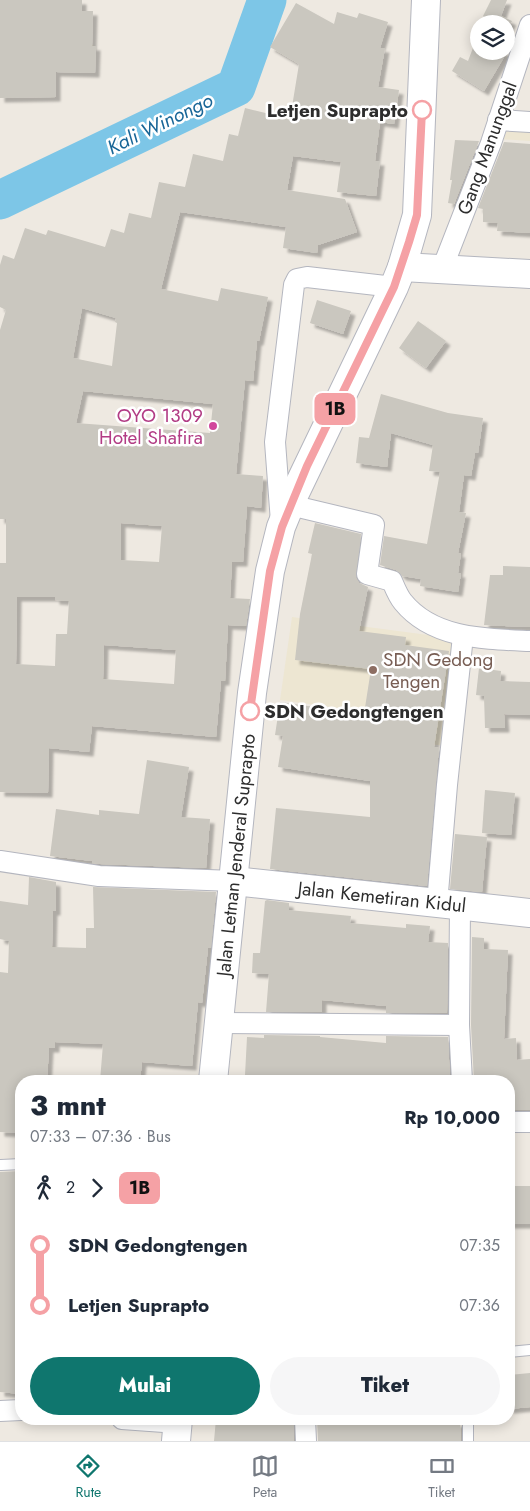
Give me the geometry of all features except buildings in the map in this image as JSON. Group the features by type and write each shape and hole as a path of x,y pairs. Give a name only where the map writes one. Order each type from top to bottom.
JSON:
{"main road":[{"name":"Jalan Letnan Jenderal Suprapto","path":"215,1075 252,693 270,571 286,516 398,277 417,215 426,0"},
{"path":"398,277 442,269 530,274"},
{"name":"Jalan Kemetiran Kidul","path":"234,881 530,913"}],"street":[{"name":"Gang Manunggal","path":"442,269 491,143 530,25"},
{"path":"498,120 530,122"},
{"path":"398,277 307,277 297,279 294,285 275,442 286,516 374,525 367,574 392,581 401,600 425,622 463,636 530,641"},
{"path":"462,1075 449,905 447,785 463,636"},
{"path":"0,861 99,876 234,881"},
{"path":"220,1023 459,1025"},
{"path":"515,1122 530,1122"},
{"path":"0,1411 15,1410"},
{"path":"159,1425 177,1428"},
{"path":"305,1425 306,1441"}],"lane":[{"path":"1,1165 15,1164"},
{"path":"515,1351 530,1350"},
{"path":"468,1425 468,1441"}],"shaded area":[{"path":"500,122 530,124 530,141 499,139"},
{"name":"SDN Gedong Tengen","path":"292,617 466,640 452,747 394,739 397,716 280,700"}],"waterway":[{"name":"Kali Winongo","path":"0,200 236,87 267,0"}],"bus line":[{"name":"1B","path":"250,711 270,571 282,527 307,466 394,287 402,267 417,215 422,110"}],"place":[{"name":"Letjen Suprapto","path":"422,110"},
{"name":"OYO 1309 Hotel Shafira","path":"213,426"},
{"name":"SDN Gedong Tengen","path":"373,670"},
{"name":"SDN Gedongtengen","path":"250,711"}]}
